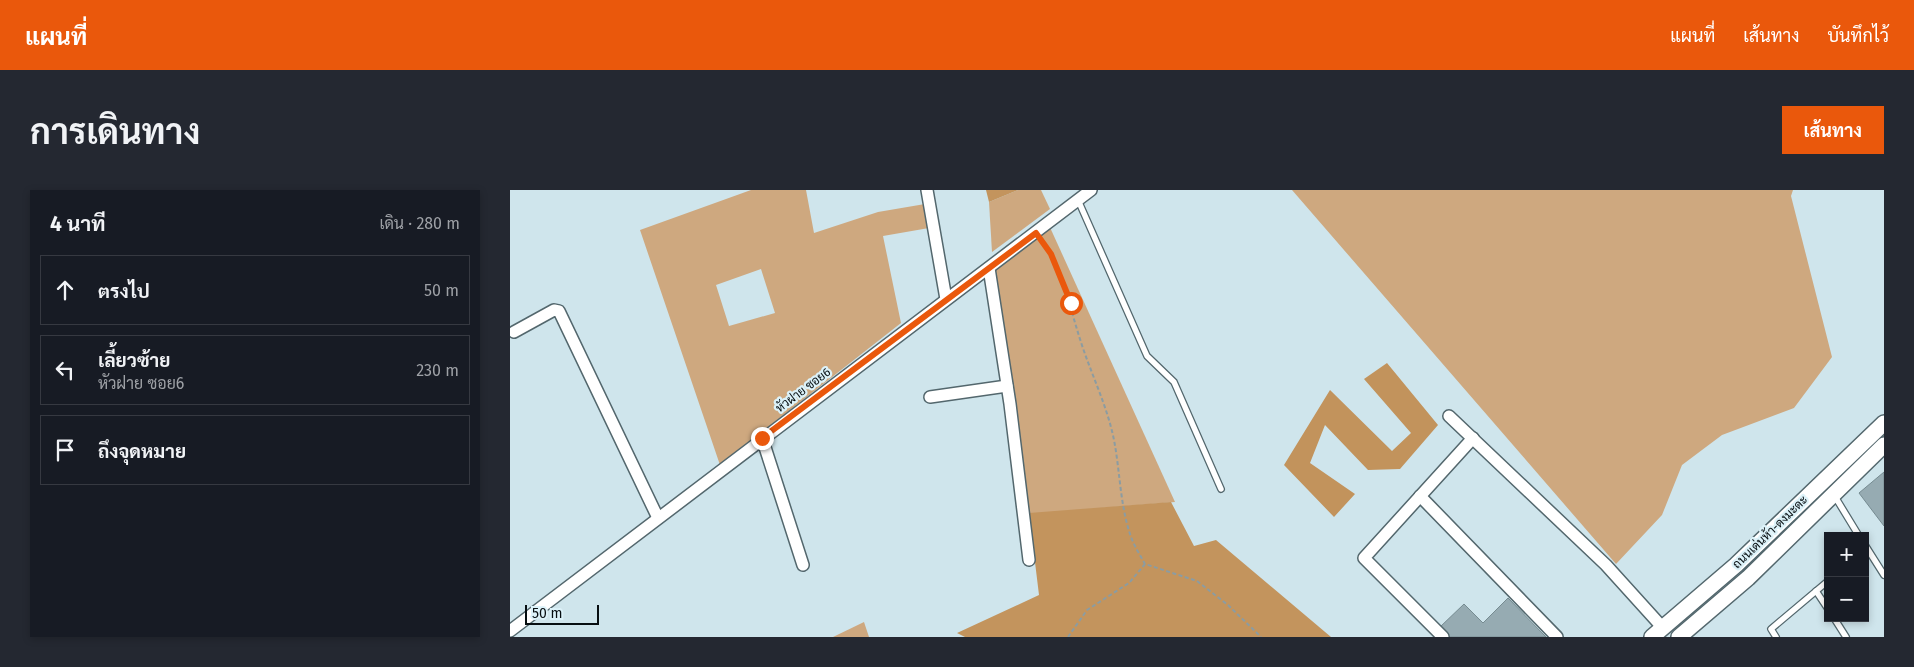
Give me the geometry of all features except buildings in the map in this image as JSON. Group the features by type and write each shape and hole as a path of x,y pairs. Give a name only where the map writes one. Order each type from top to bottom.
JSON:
{"main road":[{"name":"ถนนเด่นห้า-ดงมะดะ","path":"1657,633 1736,565 1884,423"},
{"name":"ถนนเด่นห้า-ดงมะดะ","path":"1678,637 1748,578 1884,445"}],"street":[{"path":"927,190 946,299"},
{"name":"หัวฝาย ซอย6","path":"510,630 1091,190"},
{"path":"989,268 1007,386 1029,560"},
{"path":"514,332 554,310 558,310 658,518"},
{"path":"930,397 1007,386"},
{"path":"1449,416 1606,565 1657,633"},
{"path":"762,438 803,566"},
{"path":"1443,637 1364,558 1473,438"},
{"path":"1420,496 1557,637"}],"lane":[{"path":"1078,200 1147,356 1174,382 1221,489"},
{"path":"1833,495 1857,532"},
{"path":"1869,552 1884,575"},
{"path":"1776,637 1771,629 1824,584"},
{"path":"1816,591 1824,603"},
{"path":"1837,622 1846,637"}],"path":[{"path":"1036,233 1051,254 1071,303 1084,352 1101,395 1114,439 1123,504 1130,535 1145,564 1196,582 1228,605 1261,637"},
{"path":"1068,637 1087,610 1128,583 1145,564"}],"shaded area":[{"path":"751,190 806,190 814,233 878,212 925,204 929,228 883,236 901,323 720,465 640,230","holes":["761,269 775,313 729,326 716,285"]},
{"path":"986,190 1018,190 989,202"},
{"path":"1018,190 1041,190 1050,209 992,252 989,202"},
{"path":"1292,190 1793,190 1791,196 1832,357 1794,408 1722,435 1682,465 1662,515 1616,564"},
{"path":"1048,223 1175,502 1029,514 989,268"},
{"path":"1387,363 1438,425 1400,469 1368,470 1325,425 1310,463 1355,494 1334,517 1284,465 1330,390 1392,451 1411,433 1364,379"},
{"path":"1171,502 1194,546 1216,540 1331,637 965,637 957,633 1039,595 1029,513"},
{"path":"864,622 869,637 833,637"}],"route":[{"path":"762,438 1036,233 1051,254 1071,303"}]}
